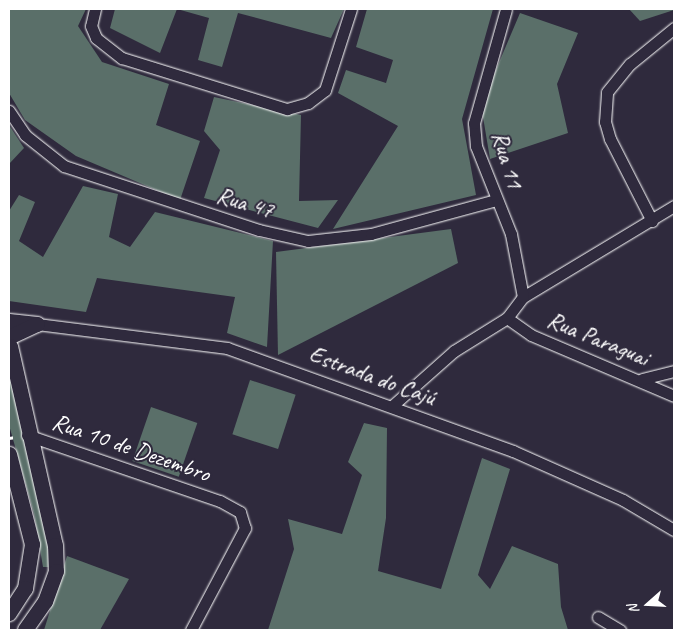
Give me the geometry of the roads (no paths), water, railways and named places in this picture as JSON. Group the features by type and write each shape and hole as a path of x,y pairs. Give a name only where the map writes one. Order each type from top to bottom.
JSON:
{"main road":[{"name":"Estrada do Cajú","path":"10,335 37,324"},
{"path":"10,335 27,435 51,521 56,571 45,601 24,630"},
{"path":"9,454 32,544 25,588 9,612"}],"street":[{"path":"95,9 91,26 96,38 122,58 287,109 308,103 325,90 351,9"},
{"name":"Rua 11","path":"506,9 474,123 476,146 511,234 523,297"},
{"path":"652,221 610,139 605,122 606,92 630,64 674,28"},
{"name":"Rua 47","path":"9,111 25,136 64,166 258,230 308,241 371,234 496,200"},
{"path":"392,406 454,351 507,318 523,297 674,206"},
{"name":"Rua Paraguai","path":"507,318 531,335 642,379 674,396"},
{"name":"Estrada do Cajú","path":"37,324 228,348 513,451 623,500 674,530"},
{"path":"642,379 674,371"},
{"name":"Rua 10 de Dezembro","path":"27,435 220,501 240,512 244,528 191,630"},
{"path":"598,616 620,630"}]}
